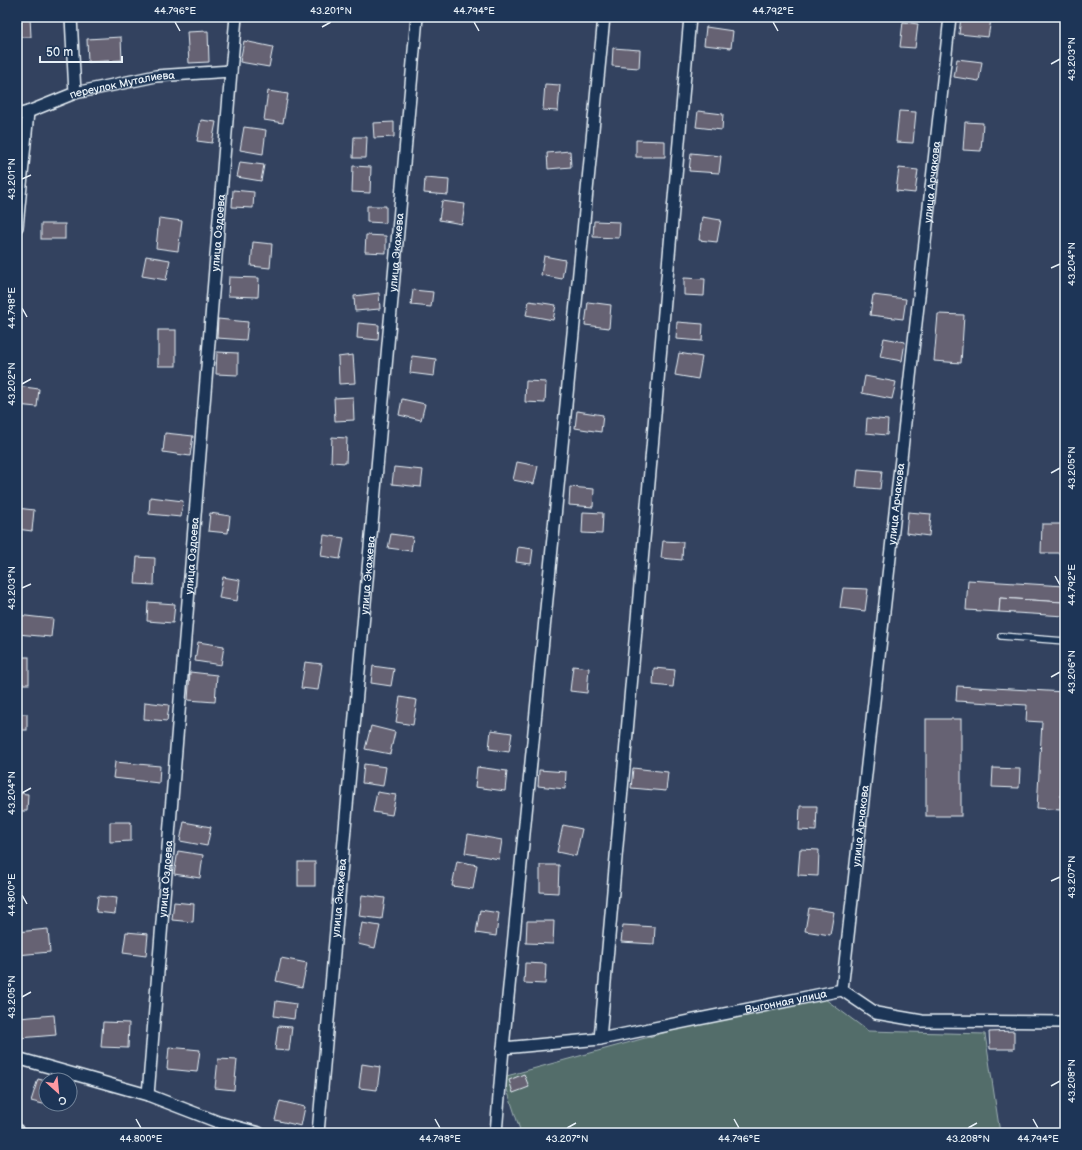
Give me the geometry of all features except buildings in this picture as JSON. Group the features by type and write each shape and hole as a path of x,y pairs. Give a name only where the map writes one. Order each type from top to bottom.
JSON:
{"street":[{"path":"71,17 75,93"},
{"name":"улица Оздоева","path":"148,1095 236,17"},
{"name":"улица Экажева","path":"318,1133 417,17"},
{"path":"496,1133 502,1048 604,17"},
{"path":"600,1039 690,17"},
{"name":"улица Арчакова","path":"842,990 950,17"},
{"name":"переулок Муталиева","path":"17,115 75,93 156,76 231,71"},
{"path":"17,227 28,112"},
{"name":"Выгонная улица","path":"502,1048 600,1039 842,990 876,1013 922,1021 1065,1022"},
{"path":"17,1058 148,1095 217,1127 259,1133"}],"lane":[{"path":"1001,636 1065,641"}],"green space":[{"path":"813,992 825,999 868,1031 985,1034 1000,1133 521,1133 503,1077"}]}
